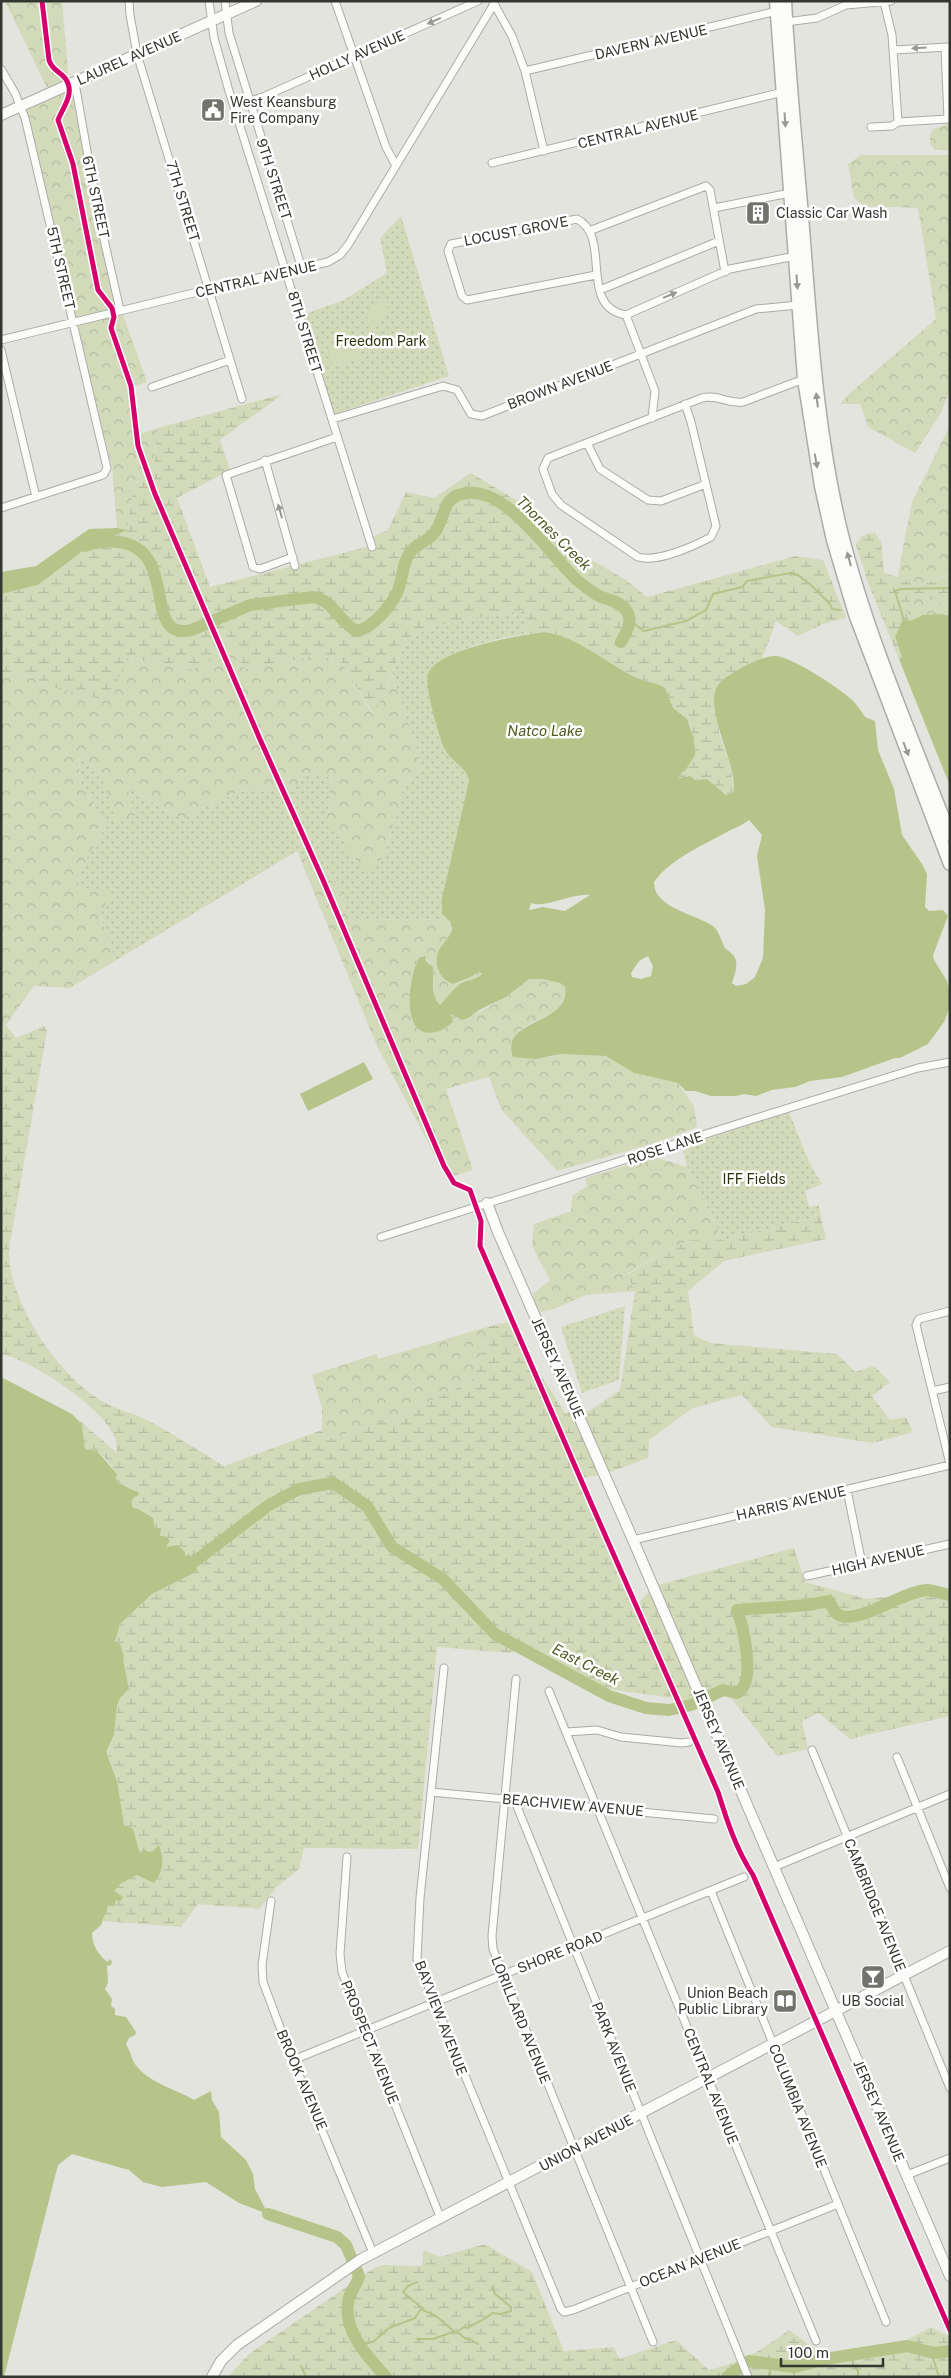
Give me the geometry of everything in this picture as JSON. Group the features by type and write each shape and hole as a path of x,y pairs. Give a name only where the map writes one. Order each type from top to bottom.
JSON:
{"highway":[{"path":"779,4 786,22 813,363 822,437 831,484 842,532 868,622 950,835"},
{"path":"779,4 783,92 804,379 821,486 840,566 881,685 950,864"}],"street":[{"name":"7TH STREET","path":"129,1 138,54 210,289 212,305 242,399"},
{"name":"8TH STREET","path":"208,1 211,22 234,106 372,547"},
{"name":"9TH STREET","path":"225,1 229,33 302,269"},
{"name":"LAUREL AVENUE","path":"1,115 256,1"},
{"path":"335,1 356,56 386,147 395,164"},
{"name":"HOLLY AVENUE","path":"234,106 356,56 478,1"},
{"path":"786,22 817,18 846,5 891,1"},
{"path":"493,2 512,36 525,71 544,151"},
{"name":"CENTRAL AVENUE","path":"1,340 120,310 328,262 344,251 493,2"},
{"path":"884,2 891,27 894,50 898,122"},
{"name":"DAVERN AVENUE","path":"525,71 779,4"},
{"path":"870,127 892,126 898,122 948,119 948,47 894,50"},
{"name":"5TH STREET","path":"1,69 21,106 74,322 107,468 106,472 100,476 36,497"},
{"name":"6TH STREET","path":"75,83 98,213 120,310"},
{"name":"CENTRAL AVENUE","path":"492,163 783,92"},
{"name":"LOCUST GROVE","path":"589,231 706,186 710,190 714,208 725,272"},
{"path":"714,208 790,193"},
{"name":"LOCUST GROVE","path":"596,275 467,300 462,296 448,251 451,244 573,219 581,221 589,231 596,257 596,275 603,303 614,313 626,315"},
{"path":"600,290 719,241"},
{"path":"652,418 655,390 626,315 737,267 795,256"},
{"name":"BROWN AVENUE","path":"333,419 443,386 457,390 471,414 482,416 756,309 798,305"},
{"path":"1,350 36,497 1,508"},
{"path":"152,387 230,360"},
{"path":"685,404 716,526 714,534 656,558 645,559 638,557 557,501 543,469 548,458 685,404 708,396 743,402 804,379"},
{"path":"293,558 256,569 252,565 226,475 265,460 337,437"},
{"path":"587,443 600,469 648,500 661,501 706,484"},
{"path":"265,460 295,566"},
{"name":"ROSE LANE","path":"381,1237 918,1068 950,1062"},
{"name":"JERSEY AVENUE","path":"487,1203 950,2276"},
{"path":"950,1311 922,1317 916,1322 950,1464"},
{"path":"933,1391 950,1387"},
{"name":"HARRIS AVENUE","path":"633,1540 950,1464"},
{"path":"847,1490 862,1564"},
{"name":"HIGH AVENUE","path":"807,1576 950,1544"},
{"name":"BAYVIEW AVENUE","path":"444,1668 416,1952 434,2003 552,2292"},
{"name":"LORILLARD AVENUE","path":"516,1679 492,1936 494,1954 653,2342"},
{"name":"CENTRAL AVENUE","path":"550,1691 816,2341"},
{"path":"566,1732 598,1730 621,1737 682,1743 689,1742"},
{"name":"CAMBRIDGE AVENUE","path":"812,1750 950,2088"},
{"path":"897,1757 950,1888"},
{"name":"BEACHVIEW AVENUE","path":"431,1792 714,1818"},
{"path":"774,1867 950,1794"},
{"name":"PARK AVENUE","path":"514,1800 748,2375"},
{"name":"PROSPECT AVENUE","path":"347,1857 341,1964 345,1981 441,2219"},
{"name":"SHORE ROAD","path":"293,2060 744,1877"},
{"name":"COLUMBIA AVENUE","path":"711,1891 886,2322"},
{"name":"BROOK AVENUE","path":"271,1901 263,1950 262,1976 370,2255"},
{"name":"UNION AVENUE","path":"212,2377 221,2361 232,2350 343,2271 370,2255 950,1952"},
{"path":"907,2175 950,2158"},
{"name":"OCEAN AVENUE","path":"552,2292 561,2309 567,2312 838,2204"}],"green space":[{"path":"5,1 62,1 69,83 78,79 121,309 147,382 129,388 139,434 158,428 153,471 135,479 127,530 117,528 112,467 21,105 49,92"},
{"path":"950,123 950,150 935,150 930,140 933,129"},
{"path":"861,155 950,155 950,389 941,413 915,453 868,427 860,404 840,404 850,393 936,319 918,208 864,206 854,198 848,164"},
{"name":"Freedom Park","path":"401,216 449,376 331,415 299,316 344,300 387,273 380,238"},
{"path":"382,300 390,311 373,325 365,314"},
{"path":"357,339 362,357 333,367 328,348"},
{"path":"283,394 220,440 230,470 177,498 210,587 374,545 372,537 388,530 406,492 434,498 471,473 524,505 549,535 626,580 647,597 796,556 823,560 846,618 823,624 798,636 776,621 762,659 733,673 717,687 719,733 730,765 734,789 733,793 729,795 723,793 707,779 695,780 690,776 679,778 681,772 685,771 695,744 694,738 690,724 673,708 666,691 661,686 637,678 556,634 544,632 524,634 529,609 431,627 406,640 374,715 341,662 320,655 245,669 222,630 211,632 219,653 194,669 127,658 108,701 45,685 26,674 1,673 1,594 38,585 84,550 127,530 135,479 153,471 158,428"},
{"path":"950,425 950,574 918,586 897,579 912,502"},
{"path":"875,532 881,542 884,572 918,586 950,575 950,605 917,596 904,605 910,621 895,637 902,657 899,659 868,583 856,545 862,536"},
{"path":"917,596 950,605 950,616 942,614 910,621 904,605"},
{"path":"529,609 524,634 475,645 451,655 440,661 428,674 428,686 445,750 465,771 469,781 442,898 442,914 448,920 350,919 337,886 297,851 115,961 100,914 78,888 80,870 106,826 79,780 80,756 100,773 182,819 238,792 297,787 303,774 331,777 327,818 384,857 405,782 423,768 392,674 406,640 431,627"},
{"path":"222,630 245,669 320,655 341,662 373,715 392,674 423,768 405,782 384,857 364,871 327,818 331,777 303,774 297,787 238,792 182,819 127,788 136,815 116,820 100,773 80,756 79,780 106,826 80,870 78,887 112,893 100,914 115,961 70,988 34,986 1,1032 1,673 26,674 45,685 127,658 194,669 211,632"},
{"path":"297,851 337,886 350,919 448,920 451,929 438,954 438,971 446,981 452,984 465,981 479,972 482,974 472,981 458,985 440,1005 435,996 431,965 423,955 419,958 412,978 409,996 413,1015 425,1032 437,1032 447,1026 453,1021 451,1014 462,1020 479,1012 510,994 528,979 542,978 553,980 565,987 565,997 562,1004 557,1010 521,1030 513,1042 511,1051 550,1057 561,1054 606,1056 641,1075 678,1083 694,1106 697,1127 655,1143 557,1171 501,1109 489,1077 446,1089 473,1170 447,1178 376,1044"},
{"path":"6,1025 16,1038 44,1026 47,1030 9,1249 16,1290 26,1312 52,1354 67,1373 84,1388 100,1400 159,1426 224,1466 322,1430 326,1440 393,1419 471,1381 480,1360 487,1327 507,1322 565,1413 589,1411 620,1390 635,1291 627,1275 664,1252 690,1240 723,1240 821,1216 826,1239 724,1261 688,1291 694,1335 710,1343 837,1354 855,1372 874,1366 890,1382 872,1396 890,1420 906,1417 913,1432 873,1443 772,1427 742,1395 693,1408 649,1440 648,1458 605,1474 576,1479 633,1609 654,1586 794,1548 805,1582 867,1599 950,1589 950,1716 850,1739 819,1713 802,1721 808,1749 777,1756 728,1694 705,1705 672,1698 596,1687 519,1649 511,1653 437,1647 418,1849 304,1848 299,1869 278,1886 259,1909 198,1904 181,1927 103,1921 104,1913 108,1906 114,1906 114,1901 116,1900 113,1891 120,1884 137,1875 150,1880 153,1851 140,1854 135,1843 134,1832 124,1825 117,1781 106,1752 114,1735 117,1707 120,1698 129,1689 123,1659 115,1642 120,1624 152,1594 198,1571 191,1554 186,1556 171,1547 165,1547 155,1528 153,1518 133,1508 130,1502 136,1490 118,1483 113,1468 97,1451 85,1449 82,1425 72,1414 117,1453 115,1438 97,1413 66,1387 48,1375 30,1365 1,1354 1,1032"},
{"name":"IFF Fields","path":"789,1112 809,1162 822,1184 805,1191 809,1207 819,1205 821,1216 723,1240 687,1167 682,1147"},
{"path":"654,1157 687,1167 723,1240 690,1240 664,1252 627,1274 635,1291 586,1295 554,1309 541,1312 535,1305 533,1294 550,1280 532,1246 534,1224 571,1211 572,1196 587,1186 585,1178"},
{"path":"625,1306 619,1380 582,1393 561,1327"},
{"path":"487,1327 480,1360 471,1381 393,1419 326,1440 322,1430 322,1408 312,1375 376,1354 378,1359"},
{"path":"485,2244 532,2272 564,2351 614,2347 619,2359 676,2340 709,2370 751,2355 789,2330 822,2354 903,2342 931,2327 950,2337 950,2377 228,2377 249,2354 371,2270 382,2265 422,2266 424,2250 440,2257"}],"water":[{"path":"117,528 127,530 84,550 38,585 1,594 1,572 36,566 89,529"},
{"path":"942,614 950,616 950,786 899,659 902,657 895,637 903,619 910,621 923,615"},
{"name":"Natco Lake","path":"544,632 580,644 635,677 665,688 673,708 687,719 694,738 695,755 685,771 681,772 679,778 690,776 695,780 707,779 726,795 733,793 734,782 718,723 714,695 722,681 744,666 775,656 792,661 836,688 853,701 865,717 875,721 878,750 894,789 902,835 927,874 925,907 929,911 943,910 948,916 933,955 947,981 950,994 949,1009 944,1022 928,1044 900,1058 895,1058 842,1077 810,1081 795,1087 772,1090 756,1096 744,1094 736,1096 711,1096 695,1091 686,1091 678,1083 634,1073 606,1056 561,1054 535,1059 513,1057 512,1044 516,1035 548,1016 558,1008 564,999 565,987 560,983 543,979 529,979 506,997 481,1009 468,1018 462,1020 451,1014 453,1022 436,1032 424,1032 416,1026 412,1017 410,991 412,977 420,957 425,956 426,961 433,967 433,987 435,997 440,1005 460,984 477,978 482,974 479,972 453,984 444,979 437,965 439,950 452,929 450,922 442,914 442,898 469,781 462,768 450,757 444,748 430,699 428,674 434,665 446,657 462,651 499,640","holes":["749,820 762,835 757,856 765,910 763,958 755,977 746,984 736,986 732,983 736,969 735,959 725,948 716,929 678,910 661,899 656,891 654,882 669,866 687,854","590,895 565,911 543,907 529,910 531,903 551,903 575,896","648,956 653,966 651,976 641,979 632,977 631,973 639,961"]},
{"path":"364,1062 373,1079 308,1111 300,1094"},
{"path":"1,1377 72,1414 82,1425 85,1449 97,1451 117,1474 118,1483 138,1492 139,1495 134,1497 131,1502 133,1508 153,1518 155,1528 161,1529 160,1536 170,1540 166,1547 178,1545 185,1552 185,1556 190,1554 198,1571 152,1594 120,1624 115,1642 120,1644 124,1656 129,1689 120,1698 117,1706 114,1735 106,1752 117,1781 124,1825 133,1829 140,1854 144,1849 148,1852 153,1851 159,1845 162,1864 160,1874 154,1883 137,1875 120,1884 114,1891 123,1897 121,1901 116,1900 114,1906 108,1906 101,1925 92,1933 92,1937 94,1945 101,1956 107,1962 110,1959 112,1962 111,1965 107,1966 108,1983 105,1989 112,1999 111,2006 115,2009 115,2015 126,2017 136,2032 135,2035 129,2038 126,2044 132,2059 138,2068 150,2078 194,2100 211,2091 212,2100 219,2112 221,2137 246,2160 253,2174 255,2189 268,2214 239,2203 206,2182 162,2187 143,2182 129,2170 72,2154 58,2165 4,2377 1,2377"}],"waterway":[{"name":"Thornes Creek","path":"85,546 106,542 119,542 138,549 149,561 156,577 162,610 167,623 176,630 192,630 250,605 313,597 326,602 345,623 357,631 374,622 390,605 399,588 408,555 435,532 447,504 456,496 478,493 494,499 526,524 583,585 597,595 616,602 626,610 629,622 621,642"},
{"name":"Thornes Creek","path":"629,620 644,631 686,621 706,610 713,594 742,587 747,581 791,573 798,575 812,586 830,604 832,609 839,610"},
{"name":"Thornes Creek","path":"904,620 895,591 901,589 950,588"},
{"name":"East Creek","path":"194,1562 269,1505 299,1489 333,1483 367,1506 392,1547 443,1579 495,1634 609,1696 646,1708 669,1710 691,1705 723,1690 737,1693 743,1687 746,1678 747,1654 737,1610 808,1605 829,1601 837,1614 850,1617 871,1611 917,1592 930,1590 950,1595"},
{"path":"268,2214 337,2237 346,2245 359,2276 349,2298 348,2309 352,2331 364,2351 386,2377"},
{"path":"417,2282 408,2286 403,2292 423,2309"},
{"path":"360,2346 374,2341 389,2328 415,2318 421,2309 436,2316 456,2333 464,2327 468,2328 485,2319 492,2313 501,2314 511,2311 511,2307 495,2294 492,2287"},
{"path":"417,2339 433,2339 453,2332"},
{"path":"457,2332 466,2339 468,2338 478,2344"},
{"path":"727,2377 749,2361 794,2367 831,2358 907,2346 934,2353 950,2351"},
{"path":"931,2352 939,2377"},
{"path":"853,2354 853,2365 858,2371 858,2377"},
{"path":"770,2363 770,2377"},
{"path":"301,2366 306,2377"},
{"path":"732,2372 734,2377"}],"cycle path":[{"path":"42,1 49,60 54,68 65,78 69,89 67,100 58,120 73,164 98,290 112,308 114,317 111,328 131,386 138,446 155,494 259,737 323,880 444,1166 454,1183 470,1190 481,1221 480,1246 718,1792 737,1845 753,1875 950,2330"}],"place":[{"name":"West Keansburg Fire Company","path":"213,110"},
{"name":"Classic Car Wash","path":"758,213"},
{"name":"UB Social","path":"873,1977"},
{"name":"Union Beach Public Library","path":"785,2001"}]}
